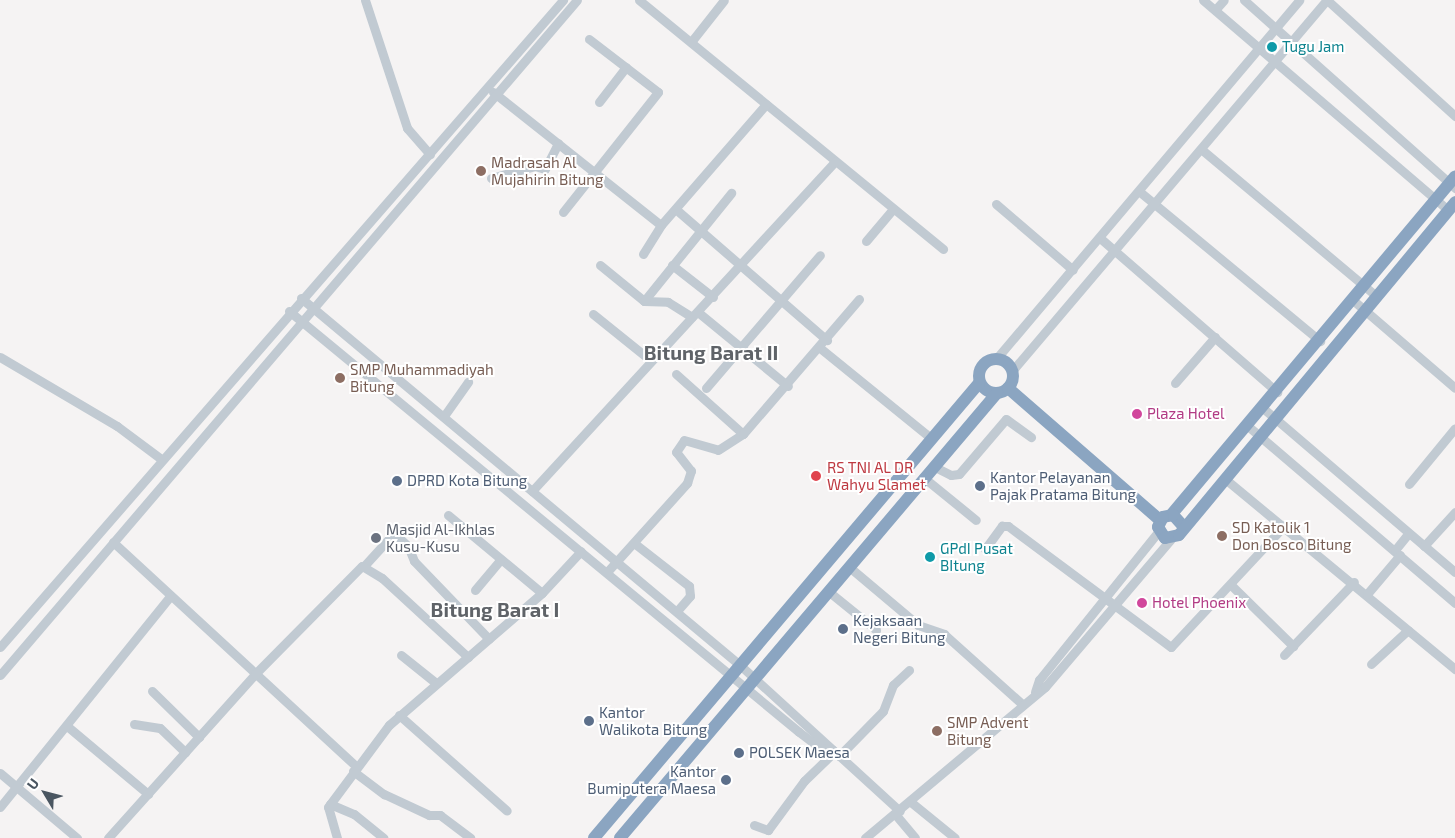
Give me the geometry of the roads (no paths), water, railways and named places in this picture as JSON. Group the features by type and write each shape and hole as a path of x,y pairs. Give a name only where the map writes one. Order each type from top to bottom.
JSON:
{"highway":[{"path":"1369,292 1434,200 1453,182"},
{"path":"1163,522 1248,427 1270,412 1369,292 1452,206"},
{"path":"979,383 1003,391 1163,522 1172,539 1260,434 1277,392 1320,340 1359,304"},
{"path":"594,838 979,383 981,366 996,358 1012,371 1003,391 923,477 756,679 620,838"},
{"path":"1163,522 1178,516 1183,526"},
{"path":"846,540 861,551"}],"street":[{"path":"365,0 407,128 430,154"},
{"path":"0,647 160,458 488,89 563,0"},
{"path":"0,675 498,95 577,0"},
{"path":"639,0 943,249"},
{"path":"691,42 724,0"},
{"path":"1203,0 1434,200 1452,206"},
{"path":"1215,10 1224,0"},
{"path":"1244,0 1293,40 1453,182"},
{"path":"996,358 1140,192 1299,0"},
{"path":"1012,371 1156,204 1327,0 1455,116"},
{"path":"563,212 658,92 589,39"},
{"path":"599,102 626,67"},
{"path":"488,89 661,225"},
{"path":"643,254 661,225 766,104"},
{"path":"491,178 535,166 545,169 558,143"},
{"path":"1201,149 1369,292"},
{"path":"532,491 650,360 713,297 835,161"},
{"path":"1140,192 1320,340"},
{"path":"644,301 731,193"},
{"path":"996,204 1073,270"},
{"path":"866,241 893,209"},
{"path":"679,212 740,267 827,340"},
{"path":"1100,238 1277,392"},
{"path":"706,388 820,255"},
{"path":"600,265 644,301 668,302 696,315 788,386"},
{"path":"672,265 713,297"},
{"path":"301,298 756,679 836,752 898,813 915,838"},
{"path":"607,572 688,483 691,471 676,452 684,440 718,450 743,434 788,386 859,299"},
{"path":"1359,304 1455,388"},
{"path":"290,312 464,451 783,719 820,748 836,752"},
{"path":"593,314 650,360"},
{"path":"1175,383 1215,337"},
{"path":"820,348 932,439"},
{"path":"0,356 117,426 160,458"},
{"path":"676,374 743,434"},
{"path":"388,389 397,378"},
{"path":"444,416 468,382"},
{"path":"1270,412 1408,534 1455,572"},
{"path":"933,466 951,475 959,474 1006,419 1031,437"},
{"path":"1248,427 1260,434 1455,603"},
{"path":"1409,484 1455,428"},
{"path":"464,451 473,441"},
{"path":"923,477 976,520"},
{"path":"1224,478 1354,582 1455,669"},
{"path":"1424,546 1455,512"},
{"path":"448,515 542,593"},
{"path":"1035,692 1038,680 1104,600 1163,522"},
{"path":"985,548 1002,526 1008,526 1113,607 1171,647 1232,586 1284,526"},
{"path":"108,838 255,674 364,566 394,533 408,546 414,561 489,638"},
{"path":"1366,594 1398,552 1408,534"},
{"path":"865,838 912,803 1035,692 1045,687 1172,539"},
{"path":"113,542 384,794 429,815 440,815 470,838"},
{"path":"634,544 690,586 690,596 677,611"},
{"path":"337,838 328,818 330,804 355,768 398,715 542,593 581,551"},
{"path":"475,590 501,559"},
{"path":"364,566 468,657"},
{"path":"848,566 918,625 944,634 1022,704"},
{"path":"1284,655 1354,582"},
{"path":"1232,586 1293,646"},
{"path":"828,591 876,630"},
{"path":"0,807 170,596"},
{"path":"1371,664 1408,630"},
{"path":"401,655 436,683"},
{"path":"754,824 768,830 804,781 883,711 893,685 909,670"},
{"path":"152,691 198,737"},
{"path":"783,719 790,710"},
{"path":"398,715 507,811"},
{"path":"134,724 160,728 185,752"},
{"path":"67,726 148,794"},
{"path":"0,772 77,838"},
{"path":"912,803 955,838"},
{"path":"330,804 354,814 384,838"}],"place":[{"name":"Tugu Jam","path":"1272,47"},
{"name":"Madrasah Al Mujahirin Bitung","path":"481,171"},
{"name":"SMP Muhammadiyah Bitung","path":"340,378"},
{"name":"Plaza Hotel","path":"1137,414"},
{"name":"RS TNI AL DR Wahyu Slamet","path":"816,476"},
{"name":"DPRD Kota Bitung","path":"397,481"},
{"name":"Kantor Pelayanan Pajak Pratama Bitung","path":"980,486"},
{"name":"SD Katolik 1 Don Bosco Bitung","path":"1222,536"},
{"name":"Masjid Al-Ikhlas Kusu-Kusu","path":"376,538"},
{"name":"GPdI Pusat BItung","path":"930,557"},
{"name":"Hotel Phoenix","path":"1142,603"},
{"name":"Kejaksaan Negeri Bitung","path":"843,629"},
{"name":"Kantor Walikota Bitung","path":"589,721"},
{"name":"SMP Advent Bitung","path":"937,731"},
{"name":"POLSEK Maesa","path":"739,753"},
{"name":"Kantor Bumiputera Maesa","path":"726,780"}],"district":[{"name":"Bitung Barat II","path":"711,352"},
{"name":"Bitung Barat I","path":"495,609"}]}
